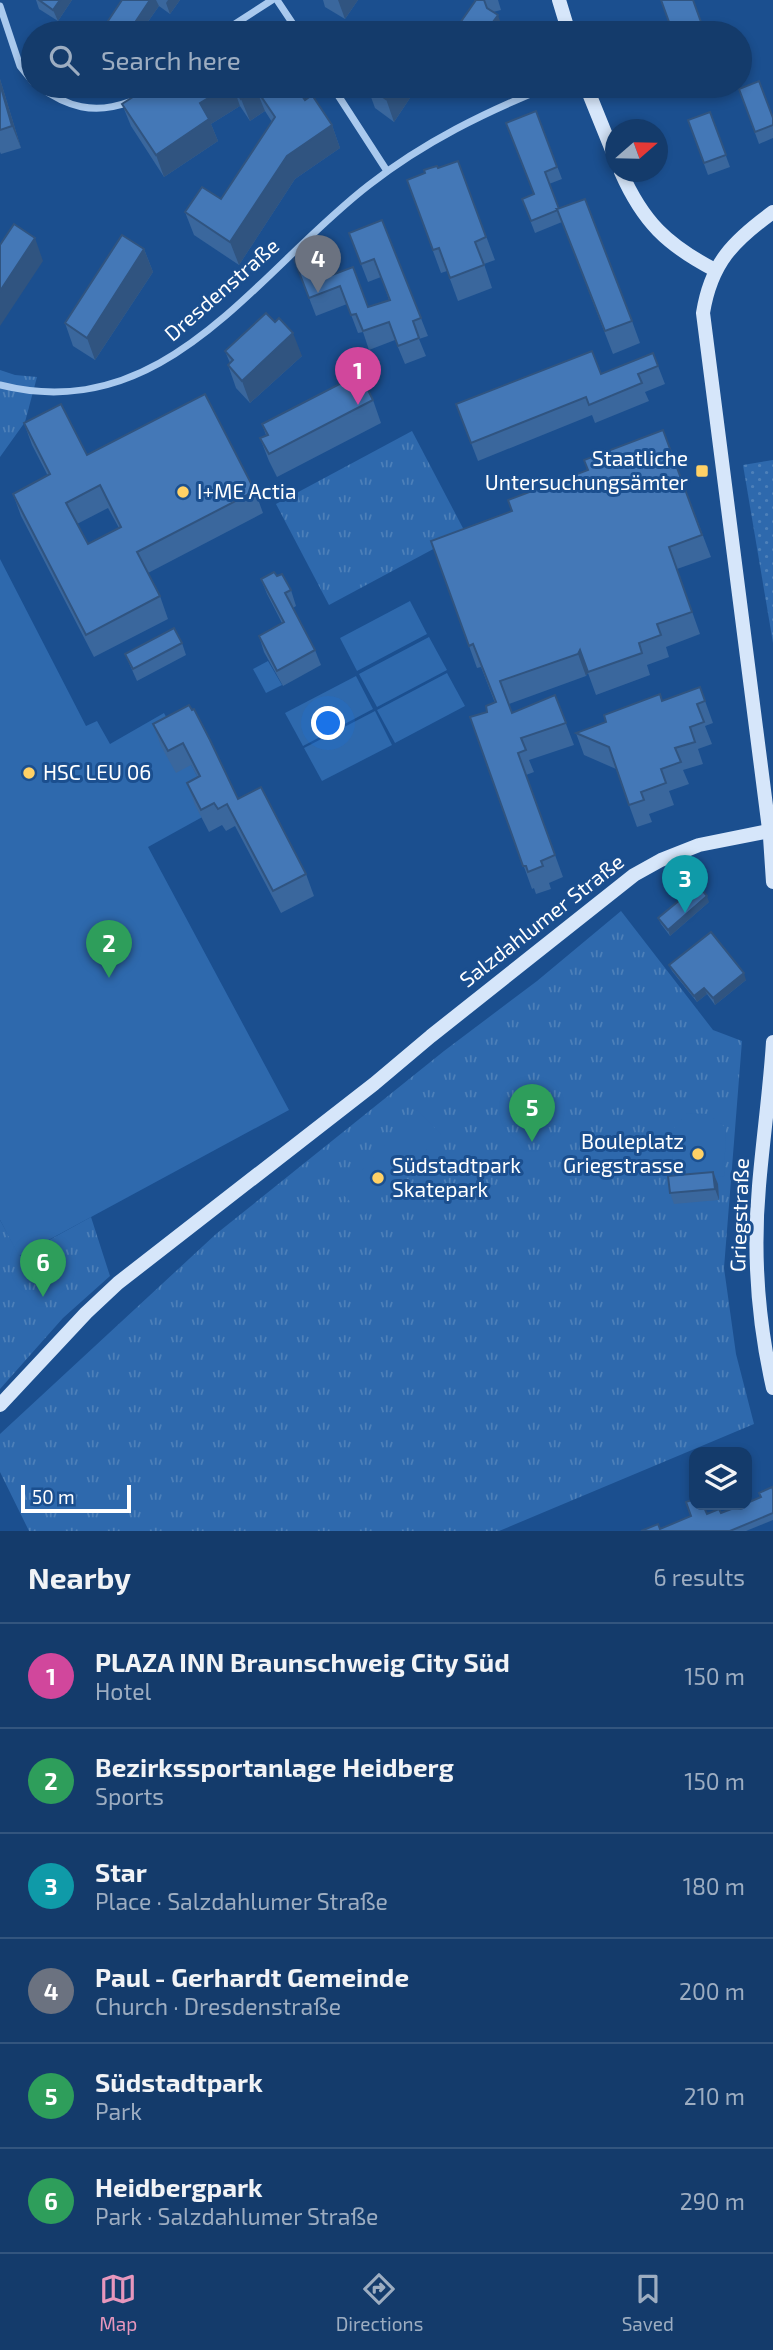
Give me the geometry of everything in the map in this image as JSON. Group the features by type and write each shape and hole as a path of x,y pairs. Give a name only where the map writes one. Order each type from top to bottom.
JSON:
{"main road":[{"path":"559,0 565,21"},
{"path":"591,98 605,134"},
{"path":"627,182 646,216 665,239 684,254 715,270"},
{"path":"773,212 730,247 715,270 706,292 703,313 769,831 773,882"},
{"name":"Salzdahlumer Straße","path":"0,1405 86,1313 118,1283 374,1084 602,898 661,860 699,845 769,831"},
{"name":"Griegstraße","path":"773,1042 756,1248 763,1344 773,1388"}],"street":[{"path":"241,21 275,0 290,21"},
{"path":"0,6 21,66"},
{"path":"56,98 89,108 123,104 142,98"},
{"path":"340,98 387,171"},
{"name":"Dresdenstraße","path":"0,384 45,392 83,390 118,381 162,363 186,349 215,325 310,235 387,171 430,142 522,98"}],"green space":[{"path":"0,370 15,375 37,377 25,422 0,457"},
{"path":"412,431 465,532 329,605 276,504"},
{"path":"773,460 773,643 743,465"},
{"path":"0,559 86,726 97,721 110,744 164,713 215,810 148,847 289,1110 19,1256 0,1220"},
{"path":"410,601 427,634 357,671 340,638"},
{"path":"429,637 447,670 377,707 359,674"},
{"path":"268,661 282,685 266,693 253,669"},
{"path":"447,673 465,706 395,743 377,710"},
{"path":"356,676 373,709 303,746 285,713"},
{"path":"375,711 392,745 322,781 304,748"},
{"path":"621,911 713,1030 742,1041 724,1268 736,1354 754,1424 699,1447 689,1447 689,1451 499,1531 29,1531 0,1472 0,1434 216,1234 444,1051 537,981"},
{"name":"Südstadtpark Skatepark","path":"417,1110 441,1134 365,1215 341,1193"},
{"name":"Bouleplatz Griegstrasse","path":"687,1113 709,1114 726,1128 724,1176 674,1180 671,1132"},
{"path":"91,1217 110,1276 63,1318 0,1389 0,1220 20,1256"}],"building":[{"path":"39,0 60,0 53,10"},
{"path":"122,0 150,0 136,21 108,21"},
{"path":"476,0 484,0 487,8 498,15 494,21 461,21"},
{"path":"661,0 693,0 701,21 669,21"},
{"path":"759,81 773,118 773,125 755,132 742,98 752,98 752,84"},
{"path":"0,84 12,126 0,130"},
{"path":"131,98 208,98 200,103 209,119 156,155 122,104"},
{"path":"262,98 314,98 332,125 287,156 230,242 185,212 202,187 221,199 275,117"},
{"path":"536,111 557,167 545,172 559,209 531,221 522,199 534,194 506,123"},
{"path":"710,112 726,155 704,163 688,120"},
{"path":"458,161 486,237 475,242 484,265 450,278 439,248 433,250 407,180 425,173 424,170"},
{"path":"585,199 632,321 605,331 557,209"},
{"path":"382,220 421,318 413,321 419,338 398,346 389,322 363,331 356,314 351,315 340,286 309,298 294,259 314,251 324,278 353,267 368,307 390,300 374,259 361,264 349,233"},
{"path":"14,224 35,238 0,291 0,245"},
{"path":"122,235 144,249 87,338 65,323"},
{"path":"266,313 275,322 279,318 293,333 242,381 228,365 233,360 225,351"},
{"path":"592,351 601,374 653,353 658,366 638,374 642,383 589,405 586,397 471,443 456,404"},
{"path":"353,377 359,388 365,384 373,400 269,454 260,438 268,435 262,424"},
{"path":"205,394 255,491 137,552 160,596 86,635 13,494 50,474 24,423 61,404 87,455","holes":["100,485 121,527 88,544 66,503"]},
{"path":"663,430 702,535 669,547 692,612 657,624 661,635 639,643 642,653 588,672 580,650 578,654 500,681 512,713 555,695 566,723 521,738 526,750 518,753 555,855 541,861 543,866 528,872 526,866 523,866 470,717 487,712 486,706 496,702 473,644 469,646 431,541 512,511 508,500 588,470 584,460"},
{"path":"274,572 277,576 282,574 291,590 285,593 315,650 277,671 259,636 284,622 261,579"},
{"path":"174,628 182,643 133,669 125,654"},
{"path":"700,687 705,701 697,704 704,722 690,727 695,742 675,748 681,762 661,769 666,783 641,792 644,800 629,805 609,747 576,733 606,722 604,715 660,694 662,701"},
{"path":"189,705 194,709 238,799 261,787 306,874 273,891 227,804 218,809 214,803 201,810 187,783 200,776 183,743 168,751 153,724"},
{"path":"698,885 707,896 668,930 658,918"},
{"path":"711,932 744,973 713,998 704,988 694,996 669,965"},
{"path":"713,1172 715,1189 670,1193 668,1176"},
{"path":"772,1487 773,1513 730,1531 641,1531 658,1524 660,1529 691,1516 686,1502 689,1501 689,1510 705,1510 707,1514 717,1510 721,1513 729,1510 752,1510 752,1501 761,1497 759,1493"}],"place":[{"name":"Paul - Gerhardt Gemeinde","path":"318,293"},
{"name":"PLAZA INN Braunschweig City Süd","path":"358,405"},
{"name":"Staatliche Untersuchungsämter","path":"702,471"},
{"name":"I+ME Actia","path":"183,492"},
{"name":"HSC LEU 06","path":"29,773"},
{"name":"Star","path":"685,913"},
{"name":"Bezirkssportanlage Heidberg","path":"109,978"},
{"name":"Südstadtpark","path":"532,1142"},
{"name":"Bouleplatz Griegstrasse","path":"698,1154"},
{"name":"Südstadtpark Skatepark","path":"378,1178"},
{"name":"Heidbergpark","path":"43,1297"}]}
